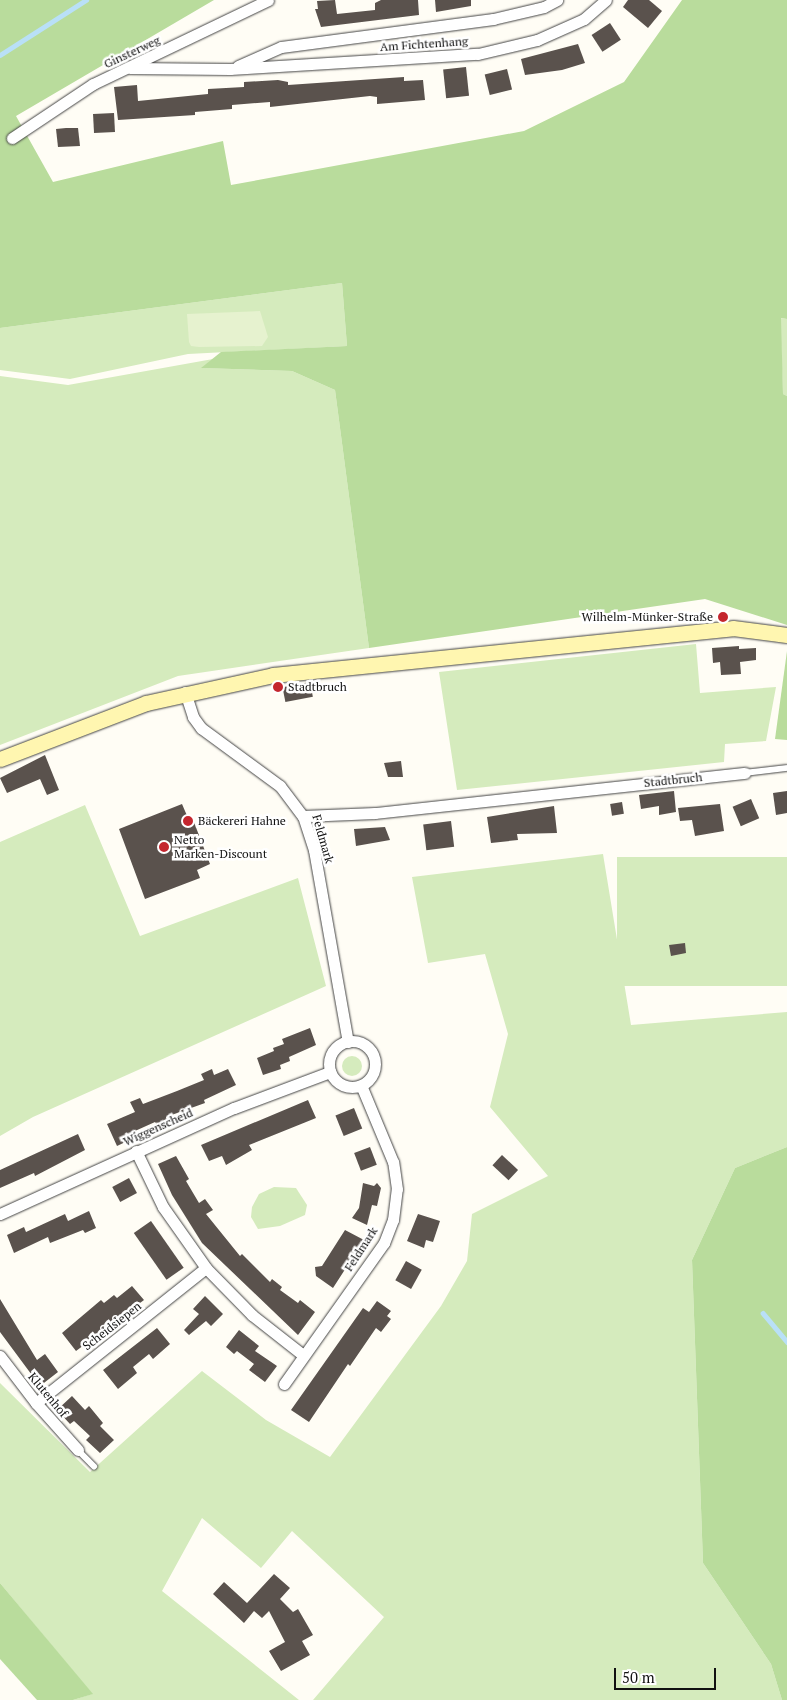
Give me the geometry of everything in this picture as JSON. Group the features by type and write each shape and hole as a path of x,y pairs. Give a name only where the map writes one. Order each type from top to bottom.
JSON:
{"street":[{"name":"Ginsterweg","path":"12,138 63,102 268,0"},
{"name":"Am Fichtenhang","path":"230,69 281,47 493,19 558,0"},
{"name":"Am Fichtenhang","path":"130,68 230,69 478,54 537,40 584,19 606,0"},
{"path":"0,759 127,710 185,692 273,675 724,629 748,628 787,635"},
{"name":"Feldmark","path":"185,692 193,717 201,728 280,786 303,816 314,850 348,1042"},
{"name":"Stadtbruch","path":"303,816 375,813 745,773"},
{"path":"348,1042 363,1044 373,1056 374,1070 361,1085 339,1084 330,1072 330,1056 340,1044 348,1042"},
{"name":"Wiggenscheid","path":"0,1214 136,1151 295,1083 330,1072"},
{"name":"Feldmark","path":"284,1384 384,1243 396,1203 393,1162 361,1085"},
{"path":"136,1151 163,1207 206,1268 252,1315 303,1356"},
{"name":"Scheidsiepen","path":"36,1404 206,1268"},
{"name":"Klutenhof","path":"0,1356 36,1404 78,1450"}],"lane":[{"path":"745,773 787,768"},
{"path":"78,1450 94,1466"}],"green space":[{"path":"0,0 214,0 16,116 53,182 223,141 231,185 524,131 624,82 682,0 787,0 787,319 781,318 783,394 787,396 787,625 705,599 369,648 335,390 292,371 201,368 221,352 347,346 342,283 0,328"},
{"path":"342,283 347,346 188,354 70,379 0,370 0,328"},
{"path":"260,311 268,337 262,346 199,347 191,346 189,342 187,314"},
{"path":"780,318 787,319 787,396 783,394"},
{"path":"213,359 202,368 292,371 335,390 369,648 178,676 0,745 0,376 68,385"},
{"path":"696,644 700,693 776,687 766,741 725,744 724,762 457,790 439,672"},
{"path":"787,651 787,740 775,739"},
{"path":"85,805 140,936 298,878 326,986 33,1117 0,1136 0,842"},
{"path":"603,854 631,1025 787,1012 787,1147 735,1168 692,1260 703,1563 771,1664 782,1700 313,1700 384,1617 292,1531 261,1568 202,1518 162,1591 299,1700 73,1700 92,1694 0,1583 0,1383 90,1472 202,1371 266,1420 330,1457 441,1306 467,1261 472,1214 548,1176 490,1107 508,1034 485,954 428,963 412,877"},
{"path":"617,857 787,857 787,986 617,986"},
{"path":"348,1056 356,1056 362,1062 362,1070 356,1076 348,1076 342,1070 342,1062"},
{"path":"787,1147 787,1700 782,1700 771,1664 703,1563 692,1260 735,1168"},
{"path":"274,1187 296,1188 307,1205 305,1215 280,1226 258,1229 251,1217 252,1207 259,1194"},
{"path":"0,1583 93,1694 73,1700 37,1700 0,1659"}],"building":[{"path":"335,0 337,14 375,10 375,3 381,0 418,0 419,15 321,27 315,9 318,9 317,1"},
{"path":"435,0 471,0 471,6 436,12"},
{"path":"628,0 649,0 662,11 648,28 623,7"},
{"path":"610,23 621,40 602,52 592,35"},
{"path":"578,44 585,63 562,70 525,75 521,59"},
{"path":"466,67 469,96 446,98 443,69"},
{"path":"507,69 512,89 490,95 485,75"},
{"path":"404,77 404,81 423,80 425,100 377,104 377,97 370,96 270,107 270,102 232,105 232,109 195,112 195,115 118,120 114,87 137,85 138,101 208,94 208,89 244,87 244,82 278,80 288,82 288,85"},
{"path":"114,113 115,132 94,133 93,114"},
{"path":"78,128 80,146 58,147 56,129"},
{"path":"739,646 739,649 756,648 756,660 740,662 741,674 721,675 720,662 713,663 712,648"},
{"path":"310,682 313,697 285,702 283,687"},
{"path":"45,755 59,790 47,795 40,779 7,793 0,778"},
{"path":"401,761 403,777 388,777 384,763"},
{"path":"674,791 676,812 659,815 659,806 641,809 639,795"},
{"path":"787,791 787,813 776,815 773,793"},
{"path":"751,799 759,818 741,826 733,807"},
{"path":"622,802 624,814 612,816 610,804"},
{"name":"Netto Marken-Discount","path":"182,804 188,818 192,817 210,864 197,870 200,878 145,899 119,829"},
{"path":"720,804 724,831 695,836 692,820 680,821 678,808"},
{"path":"554,806 557,833 517,834 518,840 491,843 487,817"},
{"path":"451,821 454,847 426,850 423,824"},
{"path":"385,827 390,840 356,846 354,829"},
{"path":"685,943 686,953 671,956 669,945"},
{"path":"310,1028 316,1045 289,1057 290,1061 280,1065 281,1069 263,1075 257,1058 274,1051 273,1048 284,1044 282,1039"},
{"path":"212,1069 214,1075 228,1069 236,1085 204,1100 205,1103 166,1117 167,1121 157,1125 155,1122 135,1131 138,1136 117,1146 107,1124 135,1112 130,1102 140,1098 143,1104 177,1091 204,1080 201,1074"},
{"path":"308,1100 316,1118 249,1145 252,1150 226,1165 222,1156 209,1161 201,1145"},
{"path":"354,1108 362,1128 344,1136 335,1115"},
{"path":"78,1134 85,1150 35,1176 34,1173 0,1188 0,1170"},
{"path":"370,1147 377,1165 361,1171 354,1153"},
{"path":"502,1155 518,1170 509,1180 492,1165"},
{"path":"176,1156 189,1179 186,1181 199,1203 205,1199 213,1210 206,1214 240,1256 242,1254 270,1282 272,1279 282,1287 280,1290 298,1303 300,1300 315,1312 298,1335 202,1243 172,1195 158,1164"},
{"path":"129,1178 137,1193 120,1202 112,1187"},
{"path":"363,1183 374,1186 377,1183 381,1188 377,1206 372,1205 367,1225 352,1218 359,1208"},
{"path":"89,1211 96,1228 85,1233 83,1230 50,1243 48,1237 14,1253 7,1235 24,1227 26,1232 65,1214 68,1221"},
{"path":"418,1214 440,1221 433,1242 426,1240 424,1248 407,1241"},
{"path":"151,1221 184,1268 166,1280 134,1233"},
{"path":"345,1230 364,1240 333,1288 316,1276 315,1267 322,1266"},
{"path":"406,1261 422,1270 411,1289 395,1280"},
{"path":"132,1286 144,1300 76,1351 62,1333 101,1300 104,1303 114,1295 117,1298"},
{"path":"205,1296 223,1314 211,1326 206,1321 189,1335 184,1330 199,1314 193,1309"},
{"path":"0,1299 37,1360 45,1354 58,1372 40,1386 0,1332"},
{"path":"377,1301 391,1311 387,1316 391,1319 381,1332 376,1328 350,1366 348,1364 309,1422 291,1410 363,1308 369,1312"},
{"path":"157,1328 170,1344 153,1359 149,1354 133,1367 137,1373 118,1389 103,1370"},
{"path":"239,1330 259,1346 255,1351 277,1366 265,1382 249,1370 254,1364 237,1351 234,1354 226,1347"},
{"path":"72,1396 85,1410 89,1406 103,1423 100,1426 114,1440 100,1453 86,1440 90,1436 74,1421 70,1424 57,1410"},
{"path":"274,1574 290,1588 280,1599 293,1612 298,1609 313,1635 302,1641 310,1655 281,1671 269,1651 285,1642 269,1611 262,1618 254,1611 244,1623 213,1594 224,1582 247,1603"}],"waterway":[{"path":"0,55 86,0"},
{"path":"763,1313 787,1342"}],"place":[{"name":"Wilhelm-Münker-Straße","path":"723,617"},
{"name":"Stadtbruch","path":"278,687"},
{"name":"Bäckereri Hahne","path":"188,821"},
{"name":"Netto Marken-Discount","path":"164,847"}]}
